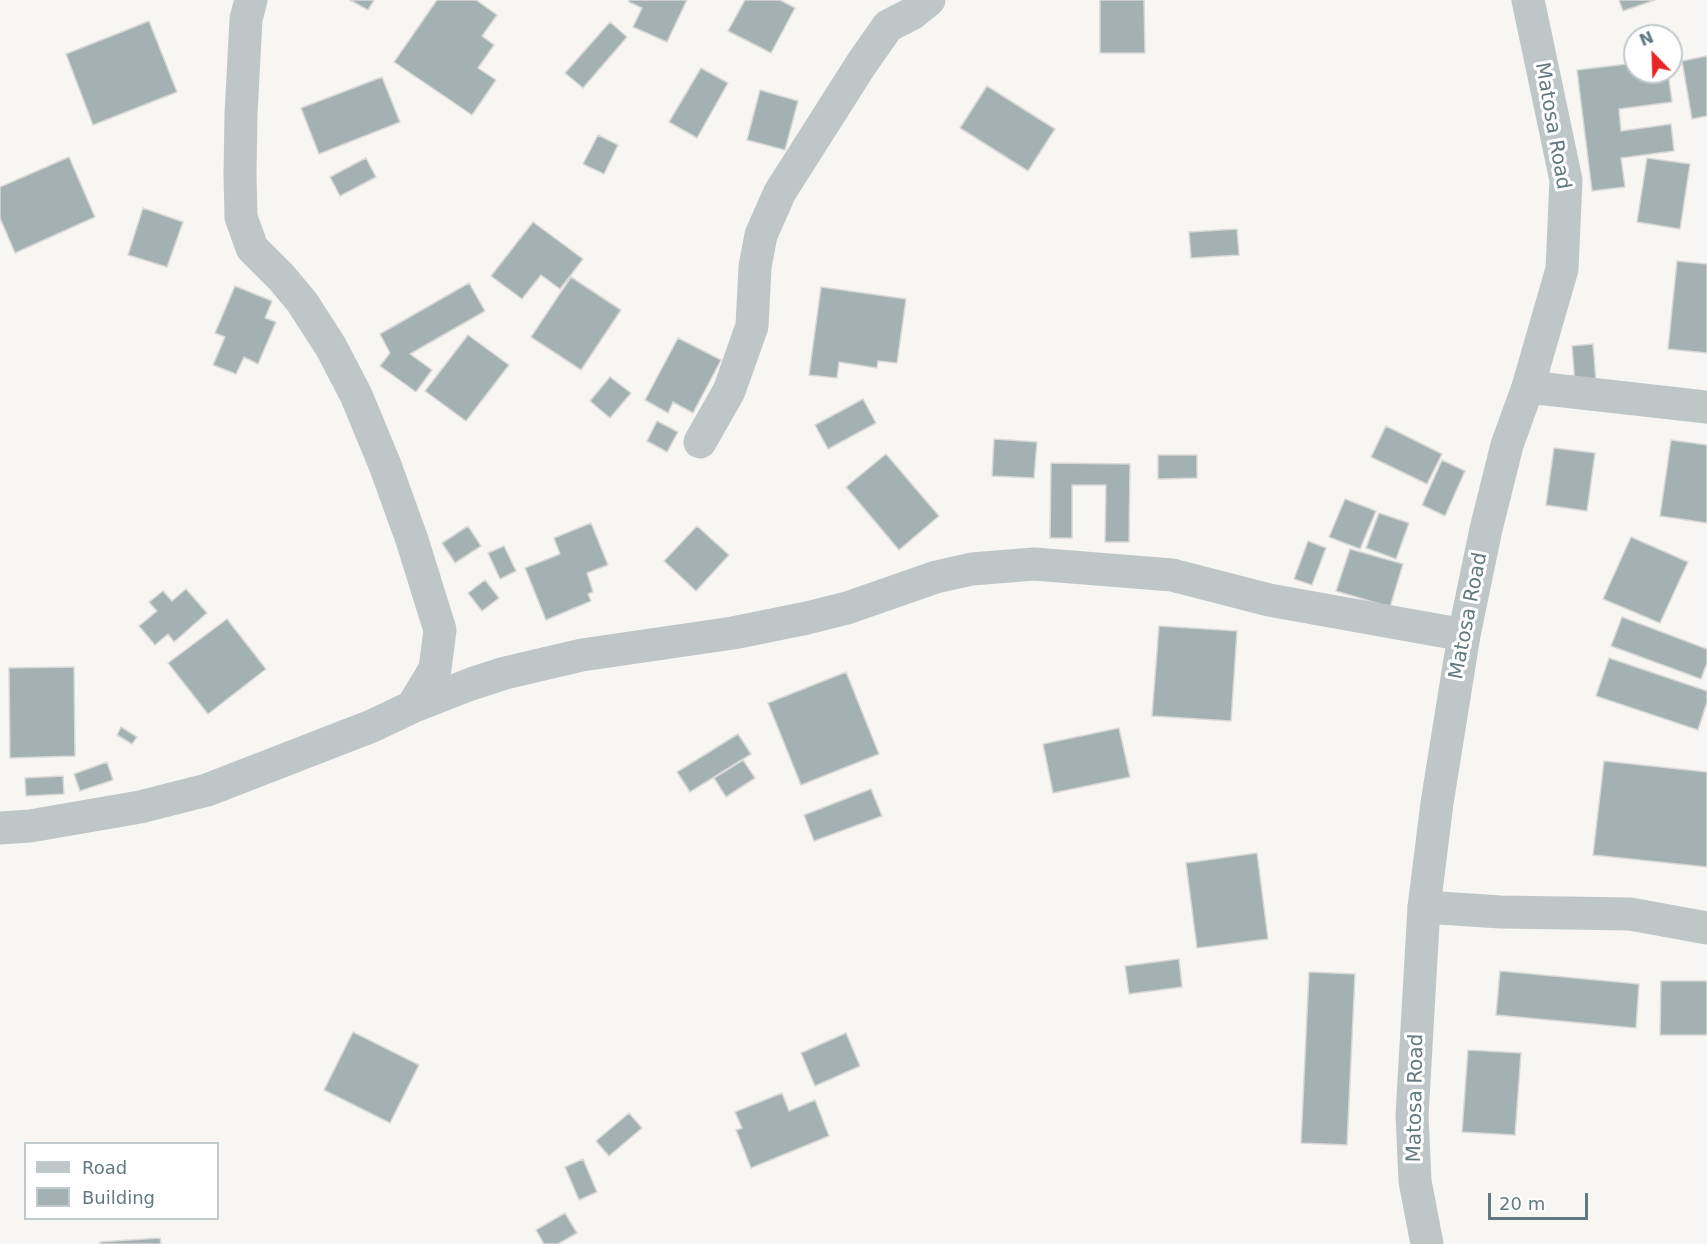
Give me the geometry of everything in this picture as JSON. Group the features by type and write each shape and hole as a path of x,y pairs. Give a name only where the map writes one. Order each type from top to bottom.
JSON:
{"street":[{"path":"251,0 246,19 241,114 241,218 252,248 302,302 331,347 356,396 385,465 412,540 440,630 435,669 412,707"},
{"path":"700,442 729,391 752,326 755,267 761,235 780,192 888,26 913,13 929,0"},
{"name":"Matosa Road","path":"1427,1244 1415,1181 1412,1115 1424,907 1437,803 1464,635 1486,528 1504,455 1528,387 1562,269 1566,180 1528,0"},
{"path":"1528,387 1707,407"},
{"path":"0,828 30,826 140,807 207,790 372,726 412,707 471,684 505,674 582,655 733,633 847,609 936,577 972,568 1034,564 1172,575 1269,600 1464,635"},
{"path":"1424,907 1501,912 1630,914 1707,928"}],"building":[{"path":"350,0 374,0 368,10"},
{"path":"437,0 476,0 497,15 482,36 494,45 478,68 496,80 472,115 394,62"},
{"path":"629,0 687,0 667,42 633,27 642,8"},
{"path":"745,0 780,0 795,8 771,53 728,31"},
{"path":"1100,0 1144,0 1145,53 1100,53"},
{"path":"1619,0 1655,0 1623,11"},
{"path":"149,21 177,92 93,125 66,54"},
{"path":"610,22 627,37 583,88 565,73"},
{"path":"1707,56 1707,116 1692,119 1683,61"},
{"path":"1623,64 1623,84 1670,84 1672,102 1619,109 1621,131 1671,124 1674,151 1621,158 1625,187 1592,191 1577,70"},
{"path":"701,68 728,83 697,138 669,122"},
{"path":"382,77 400,122 319,154 301,108"},
{"path":"987,86 1055,129 1028,171 960,128"},
{"path":"760,90 798,101 785,150 747,140"},
{"path":"598,135 618,145 604,174 583,164"},
{"path":"69,157 95,217 15,253 0,218 0,187"},
{"path":"366,158 376,177 340,196 330,177"},
{"path":"1647,158 1690,164 1680,229 1637,222"},
{"path":"143,208 183,222 167,267 128,255"},
{"path":"533,222 583,259 560,289 541,275 522,299 491,276"},
{"path":"1237,229 1239,255 1191,258 1189,232"},
{"path":"1677,261 1707,264 1707,353 1668,349"},
{"path":"571,277 621,310 581,370 531,337"},
{"path":"469,283 485,311 410,354 432,370 416,392 380,366 390,353 380,334"},
{"path":"235,286 272,301 265,318 276,322 258,364 244,357 236,374 213,365 225,337 215,333"},
{"path":"821,287 906,299 897,363 878,361 877,368 839,362 837,378 809,375"},
{"path":"468,335 509,365 466,421 425,391"},
{"path":"678,338 721,360 693,413 673,402 668,413 645,400"},
{"path":"1593,344 1596,381 1575,383 1572,346"},
{"path":"610,377 631,393 610,418 590,401"},
{"path":"863,399 876,423 828,449 815,425"},
{"path":"657,421 678,432 667,452 647,441"},
{"path":"1386,426 1442,454 1427,484 1371,457"},
{"path":"994,439 1037,442 1034,478 992,476"},
{"path":"1671,440 1707,445 1707,523 1660,516"},
{"path":"1554,448 1595,453 1587,511 1546,505"},
{"path":"886,454 939,516 899,550 846,487"},
{"path":"1158,455 1197,455 1197,478 1158,479"},
{"path":"1442,460 1465,471 1445,516 1422,505"},
{"path":"1051,463 1130,464 1129,542 1105,542 1106,485 1072,485 1072,538 1050,538"},
{"path":"1345,499 1376,511 1360,549 1329,537"},
{"path":"1379,513 1409,523 1396,559 1366,548"},
{"path":"591,523 608,565 587,573 593,592 588,594 591,601 546,620 525,568 560,554 554,538"},
{"path":"468,526 481,546 455,563 442,543"},
{"path":"697,526 729,555 696,591 664,561"},
{"path":"1631,537 1688,562 1660,623 1603,599"},
{"path":"1308,541 1326,548 1312,585 1294,579"},
{"path":"504,546 516,571 500,579 488,553"},
{"path":"1350,549 1403,564 1390,607 1336,591"},
{"path":"485,580 499,598 482,611 468,593"},
{"path":"186,589 207,613 174,642 168,634 155,645 139,626 157,611 149,602 163,591 172,601"},
{"path":"1622,617 1707,649 1707,663 1701,679 1611,646"},
{"path":"227,619 266,669 208,714 168,663"},
{"path":"1159,626 1237,631 1231,721 1152,716"},
{"path":"1609,658 1707,691 1707,702 1698,730 1596,696"},
{"path":"74,667 75,756 10,758 9,668"},
{"path":"846,672 879,754 801,785 768,703"},
{"path":"121,727 137,737 132,744 117,735"},
{"path":"1119,728 1130,777 1053,793 1043,744"},
{"path":"738,734 751,754 690,792 677,772"},
{"path":"743,760 755,778 726,797 714,778"},
{"path":"1604,761 1707,772 1707,867 1593,855"},
{"path":"107,762 113,780 80,791 74,774"},
{"path":"63,776 64,794 26,796 25,778"},
{"path":"871,789 882,816 814,841 804,815"},
{"path":"1257,853 1268,939 1197,948 1186,863"},
{"path":"1179,959 1182,987 1129,994 1125,966"},
{"path":"1500,971 1639,984 1636,1028 1496,1015"},
{"path":"1309,972 1355,974 1347,1145 1301,1143"},
{"path":"1661,981 1707,981 1707,1035 1660,1035"},
{"path":"353,1032 419,1065 390,1123 324,1090"},
{"path":"846,1033 860,1066 815,1086 801,1053"},
{"path":"1468,1050 1521,1053 1515,1135 1462,1132"},
{"path":"782,1093 789,1111 815,1100 829,1136 751,1168 736,1130 742,1128 735,1112"},
{"path":"629,1113 642,1128 609,1156 596,1141"},
{"path":"583,1159 597,1192 579,1200 565,1167"},
{"path":"565,1213 577,1233 558,1244 544,1244 536,1230"},
{"path":"160,1238 161,1244 100,1244 100,1242"}]}
